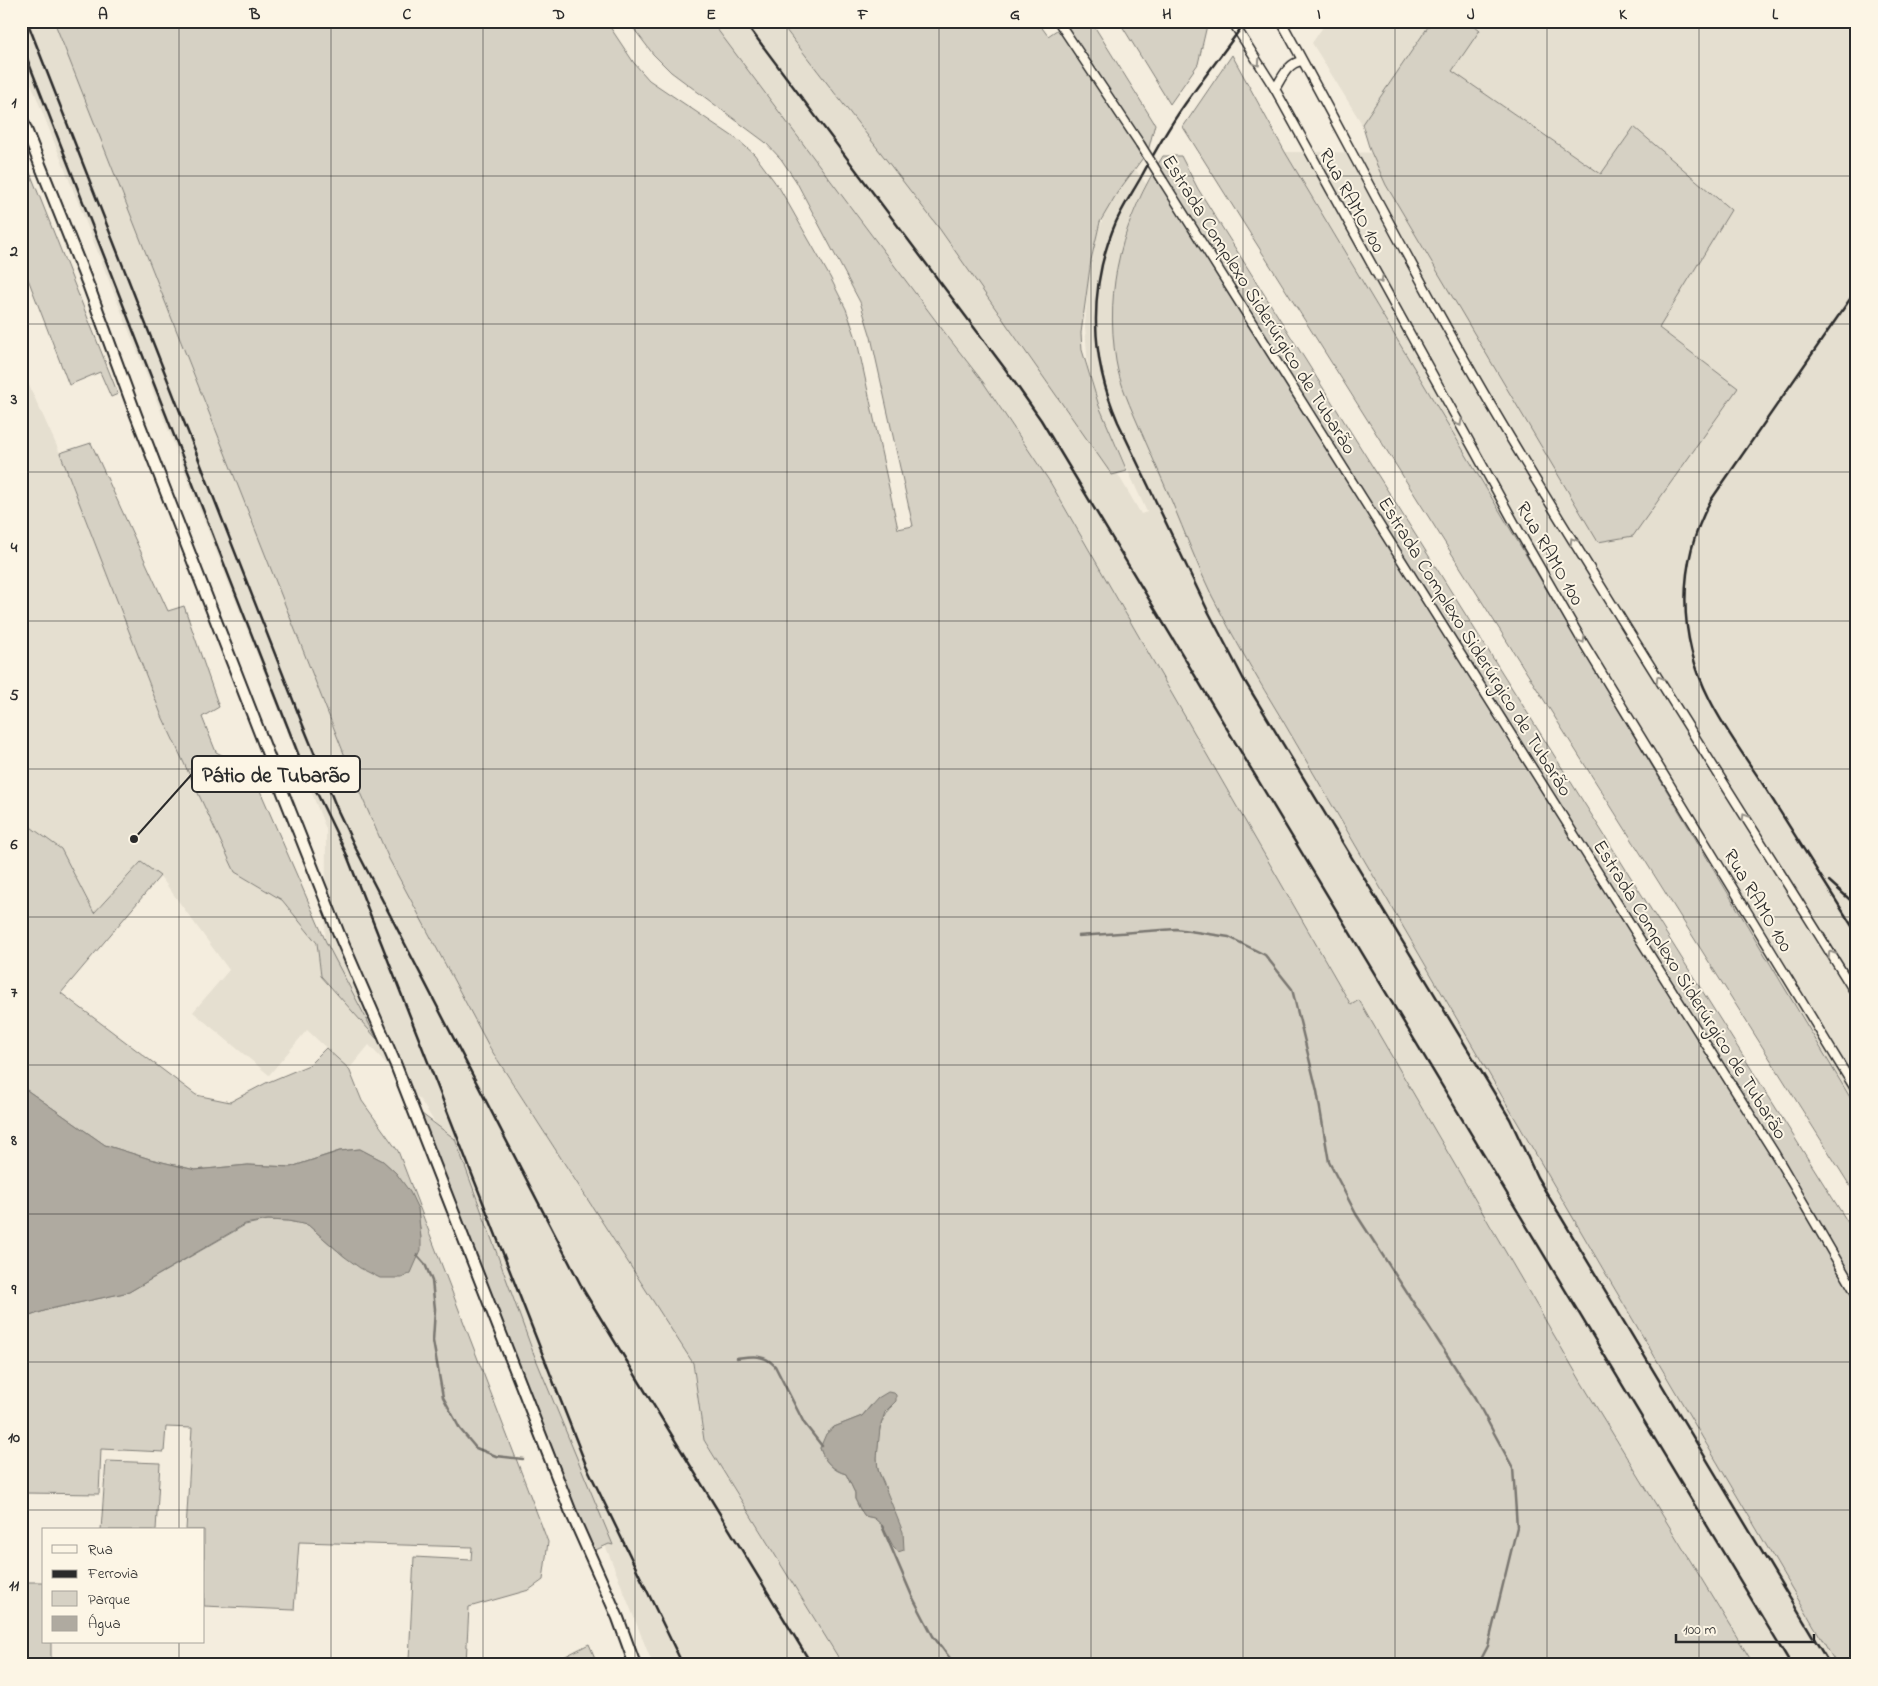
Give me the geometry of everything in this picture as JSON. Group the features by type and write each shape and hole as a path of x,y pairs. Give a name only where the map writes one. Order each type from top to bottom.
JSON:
{"street":[{"name":"Estrada Complexo Siderúrgico de Tubarão","path":"1058,21 1140,144 1776,1154 1857,1295"},
{"name":"Rua RAMO 100","path":"1232,21 1275,89 1576,631 1857,1092"},
{"name":"Rua RAMO 100","path":"1281,21 1458,350 1525,464 1857,996"},
{"path":"1275,89 1290,65 1302,61"},
{"path":"21,117 89,287 136,414 339,934 395,1063 570,1510 618,1618 635,1665"}],"shaded area":[{"path":"21,21 54,21 354,779 389,859 490,1048 693,1363 704,1440 843,1665 653,1665 440,1131 421,1101 369,1045 349,1069 307,1030 269,1075 193,1012 229,970 160,876 141,862 94,913 61,849 21,820 21,368 60,453 161,714 235,872 282,900 317,943 321,976 325,980 326,829 21,58"},
{"path":"711,21 779,21 878,149 1027,331 1101,445 1141,514 1147,512 1101,412 1088,368 1085,326 1088,278 1096,238 1110,199 1130,162 1146,184 1131,216 1123,243 1212,595 1241,649 1600,1264 1837,1665 1754,1665 1583,1385 1359,1001 1351,1005 1050,482 983,382"},
{"path":"1327,21 1432,21 1362,124 1312,43"},
{"path":"1469,21 1857,21 1857,1109 1285,152 1569,154 1602,177 1634,128 1602,174 1451,71 1480,30"}],"green space":[{"path":"54,21 606,21 634,63 649,80 738,140 754,154 780,189 846,309 857,341 898,529 913,526 871,337 860,302 796,181 781,159 765,142 671,72 653,54 628,21 711,21 983,382 1050,482 1351,1005 1359,1000 1583,1385 1754,1665 843,1665 704,1440 693,1363 490,1048 389,859 354,779","holes":["871,1405 892,1406 883,1418 877,1453 878,1469 889,1502 894,1548 882,1525 874,1518 865,1516 860,1509 846,1474 830,1465 820,1448 834,1427 862,1416"]},
{"path":"779,21 1037,21 1048,36 1070,21 1091,21 1155,124 1148,151 1117,193 1100,222 1091,260 1081,333 1082,350 1099,406 1127,471 1112,475 939,228"},
{"path":"1119,21 1208,21 1198,64 1170,104"},
{"path":"1432,21 1469,21 1480,30 1452,71 1601,174 1634,127 1731,210 1659,328 1738,388 1633,536 1598,542 1386,185 1370,150 1362,124"},
{"path":"1232,55 1285,152 1857,1109 1857,1197 1183,127"},
{"path":"21,150 118,394 111,397 100,372 69,385 21,261"},
{"path":"1163,156 1181,156 1198,189 1857,1237 1857,1665 1837,1665 1255,675 1212,596 1126,396 1116,361 1113,307 1115,280 1120,254 1137,204"},
{"path":"91,443 168,611 184,606 219,707 202,717 216,752 251,770 326,942 377,1039 321,976 317,943 282,900 235,872 161,714 60,453"},
{"path":"21,820 61,849 94,913 141,862 160,876 61,993 196,1095 230,1102 266,1083 309,1065 326,1048 349,1069 362,1101 398,1151 548,1542 543,1580 529,1590 469,1607 466,1663 409,1660 414,1557 471,1560 472,1547 299,1542 294,1610 205,1606 205,1528 186,1528 192,1428 166,1427 164,1452 101,1449 99,1494 25,1493 23,1522 21,1522 21,1319 50,1309 129,1292 245,1225 268,1220 308,1225 345,1257 421,1239 418,1209 396,1173 383,1161 360,1149 339,1151 291,1167 248,1165 195,1170 105,1145 21,1086"},
{"path":"422,1114 455,1139 533,1352 613,1545 609,1544 589,1553 429,1137"},
{"path":"106,1461 160,1463 156,1528 101,1528"},
{"path":"21,1582 42,1582 42,1644 51,1644 51,1665 21,1665"},
{"path":"589,1644 598,1665 548,1665"}],"water":[{"path":"21,1086 105,1145 195,1170 248,1165 291,1167 340,1151 360,1149 383,1161 396,1173 410,1192 418,1209 421,1250 411,1273 402,1278 380,1278 360,1268 345,1257 308,1225 268,1220 245,1224 129,1292 50,1309 21,1319"},
{"path":"888,1392 896,1395 896,1401 885,1412 880,1428 877,1458 878,1470 903,1532 904,1550 898,1552 882,1525 874,1518 865,1516 860,1509 846,1474 830,1464 820,1448 826,1434 834,1427 862,1416 878,1398"}],"waterway":[{"path":"1078,936 1176,929 1229,937 1265,955 1292,989 1317,1091 1329,1162 1356,1214 1475,1398 1513,1468 1517,1527 1488,1646 1478,1665"},
{"path":"417,1255 425,1264 432,1281 435,1309 433,1341 443,1397 460,1429 476,1448 496,1456 523,1459"},
{"path":"737,1358 753,1356 767,1359 775,1366 804,1423 822,1446"},
{"path":"882,1526 912,1596 933,1636 955,1665"}],"railway":[{"path":"27,21 302,723 338,811 356,849 584,1291 812,1665"},
{"path":"744,21 1006,370 1041,420 1791,1665"},
{"path":"1246,21 1167,131 1116,222 1101,272 1096,322 1102,373 1109,398 1118,422 1207,609 1243,678 1510,1119 1537,1177 1830,1665"},
{"path":"21,43 299,756 346,853 586,1465 683,1665"},
{"path":"1857,289 1711,500 1692,548 1685,599 1691,650 1699,676 1710,700 1857,934"},
{"path":"1829,881 1857,906"}],"place":[{"name":"Pátio de Tubarão","path":"134,839"}]}
